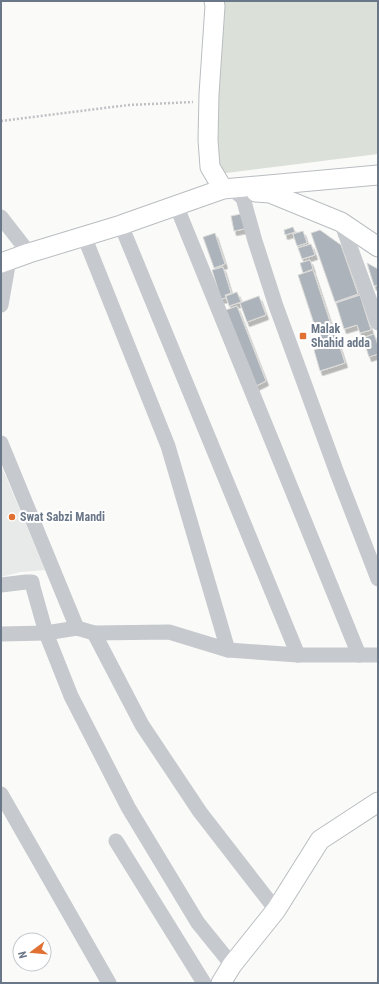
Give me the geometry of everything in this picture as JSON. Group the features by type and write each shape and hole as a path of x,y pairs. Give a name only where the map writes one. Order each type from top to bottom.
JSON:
{"main road":[{"path":"214,1 215,6 208,140 210,167 228,189 270,193 342,222 378,247"},
{"path":"5,261 121,225 176,205 228,189 378,176"},
{"path":"221,983 232,965 276,910 320,840 378,802"}],"street":[{"path":"228,189 243,198 276,306 334,466 378,579"},
{"path":"176,205 359,655"},
{"path":"1,217 29,253"},
{"path":"342,222 378,323"},
{"path":"121,225 298,655"},
{"path":"84,236 168,446 228,650"},
{"path":"1,305 5,261"},
{"path":"1,443 77,628"},
{"path":"1,585 32,582 46,633 71,696 128,807 198,923 232,965"},
{"path":"1,634 46,633 77,628 94,633 168,632 228,650 298,655 378,655"},
{"path":"94,633 142,725 200,812 276,910"},
{"path":"1,794 110,983"},
{"path":"116,841 204,983"}],"path":[{"path":"1,121 129,105 209,102"}],"shaded area":[{"path":"221,1 378,1 378,154 218,174 202,139"},
{"name":"Swat Sabzi Mandi","path":"1,465 45,570 21,572 1,577"}],"building":[{"path":"246,213 249,228 234,231 231,216"},
{"path":"293,227 295,232 285,235 284,230"},
{"path":"320,230 341,245 358,294 335,302 311,233"},
{"path":"303,231 307,243 297,246 293,234"},
{"path":"215,233 225,264 214,268 203,237"},
{"path":"311,244 315,255 302,259 298,248"},
{"path":"310,260 313,269 303,273 300,263"},
{"path":"367,263 378,269 378,285 374,286"},
{"path":"223,267 231,293 225,295 226,298 221,299 212,270"},
{"path":"313,270 336,340 321,345 298,275"},
{"path":"237,292 241,302 229,306 226,296"},
{"path":"360,295 371,330 360,333 357,325 344,329 336,303"},
{"path":"259,296 266,315 247,322 240,303"},
{"path":"237,306 266,381 256,386 226,310"},
{"path":"374,334 378,345 378,354 369,357 363,338"},
{"path":"338,342 345,363 320,371 314,350"}],"place":[{"name":"Malak Shahid adda","path":"303,336"},
{"name":"Swat Sabzi Mandi","path":"12,517"}]}
